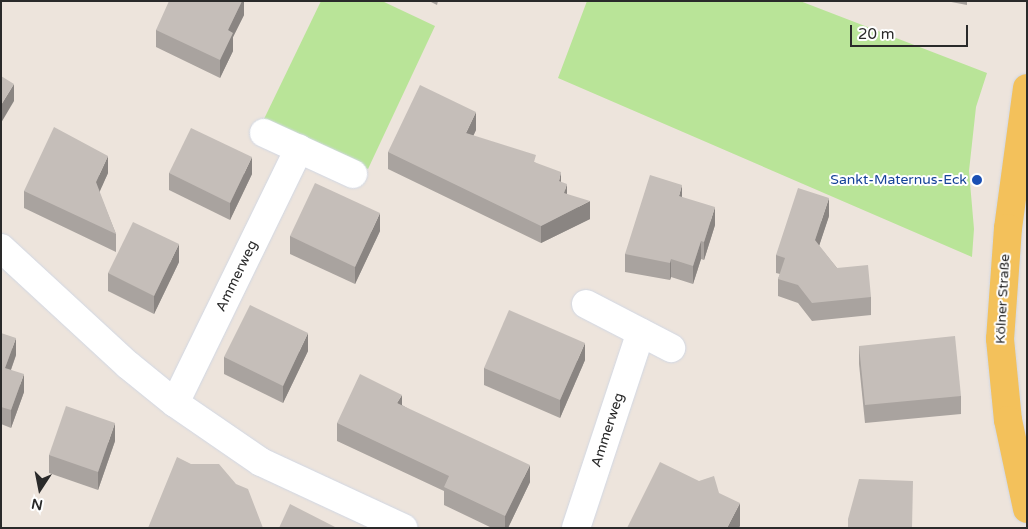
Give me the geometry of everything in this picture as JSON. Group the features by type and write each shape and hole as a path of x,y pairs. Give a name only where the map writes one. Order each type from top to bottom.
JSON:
{"main road":[{"name":"Kölner Straße","path":"1027,88 1008,228 1000,338 1008,420 1027,509"}],"street":[{"path":"264,133 353,174"},
{"name":"Ammerweg","path":"175,403 299,149"},
{"path":"1,248 128,365 175,403 261,462 403,528"},
{"path":"586,304 671,348"},
{"name":"Ammerweg","path":"576,528 641,332"}],"green space":[{"path":"321,1 382,1 435,26 368,169 264,119"},
{"path":"587,1 800,1 987,73 976,107 969,171 974,229 972,257 558,78"}],"building":[{"path":"169,1 242,1 228,30 233,33 220,60 156,30"},
{"path":"1,76 14,84 1,105"},
{"path":"420,85 476,112 466,133 536,155 534,162 561,172 559,181 567,184 564,193 590,201 541,226 388,152"},
{"path":"54,127 108,156 96,182 116,234 24,191"},
{"path":"191,128 252,157 230,203 169,173"},
{"path":"650,175 682,185 679,196 715,207 704,242 701,241 693,266 671,259 670,263 625,254"},
{"path":"315,183 380,213 355,267 290,236"},
{"path":"798,188 829,198 815,240 837,268 868,265 871,297 812,303 798,285 778,279 785,258 776,255"},
{"path":"133,222 179,244 154,296 108,273"},
{"path":"250,305 308,333 283,386 224,357"},
{"path":"509,310 585,343 560,400 484,368"},
{"path":"1,333 16,338 5,368 24,374 11,410 1,407"},
{"path":"955,336 961,396 865,405 859,346"},
{"path":"360,374 402,395 397,403 530,465 505,516 444,487 449,476 337,423"},
{"path":"66,406 115,423 98,472 49,455"},
{"path":"177,457 191,464 219,464 236,484 248,489 263,528 148,528"},
{"path":"660,462 699,481 714,476 719,493 740,503 727,528 627,528"},
{"path":"859,479 913,481 912,528 848,528 848,519"},
{"path":"290,504 337,528 279,528"}],"place":[{"name":"Sankt-Maternus-Eck","path":"977,180"}]}
